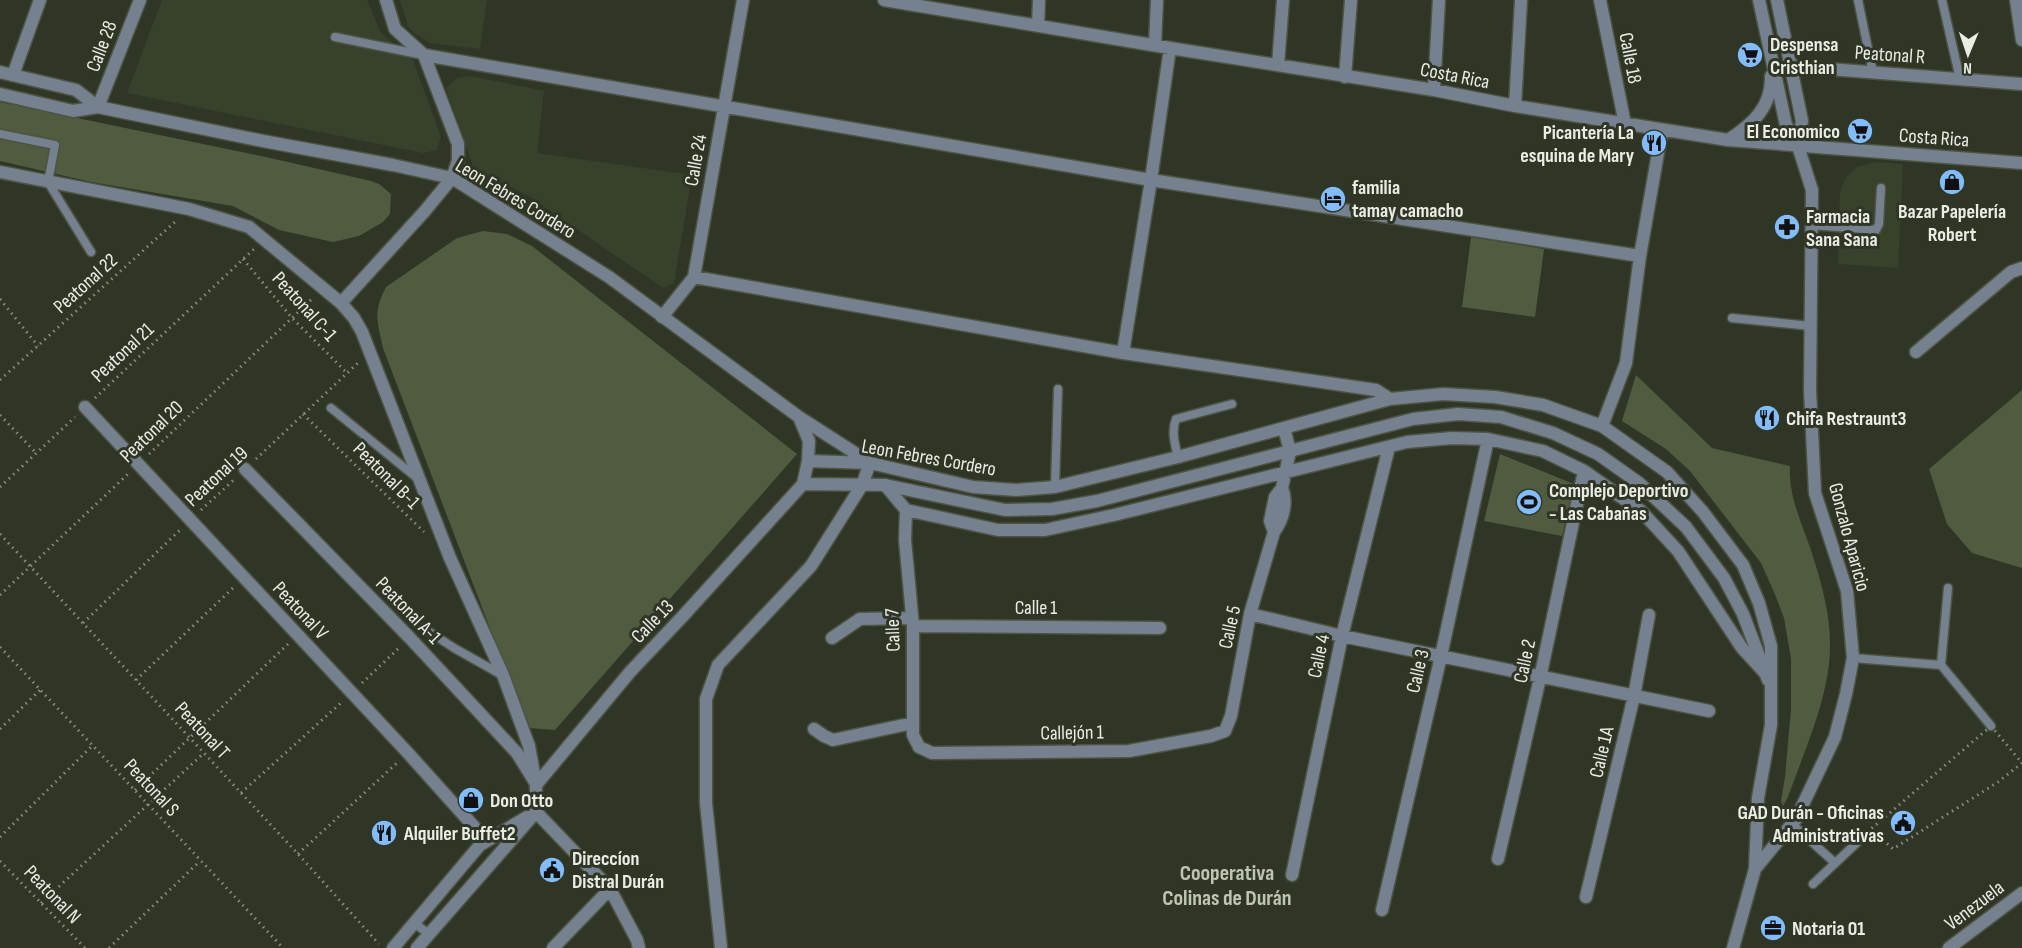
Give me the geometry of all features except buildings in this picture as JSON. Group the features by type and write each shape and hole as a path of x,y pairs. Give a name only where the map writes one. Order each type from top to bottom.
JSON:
{"street":[{"path":"14,75 40,0"},
{"name":"Calle 28","path":"98,107 140,0"},
{"path":"341,303 424,212 452,178 458,161 458,144 423,55 395,29 386,0"},
{"name":"Calle 24","path":"662,317 694,277 743,0"},
{"name":"Costa Rica","path":"884,0 940,4 1038,26 1728,140 2022,163"},
{"path":"1038,26 1039,0"},
{"path":"1155,45 1157,0"},
{"path":"1278,65 1283,0"},
{"path":"1345,77 1351,0"},
{"path":"1434,90 1439,0"},
{"path":"1515,106 1521,0"},
{"name":"Calle 18","path":"1600,0 1625,124"},
{"path":"1759,0 1786,125 1798,146"},
{"path":"1777,0 1802,121 1798,146"},
{"path":"2016,0 2022,40"},
{"path":"1123,353 1170,48"},
{"path":"423,55 1151,180 1640,256"},
{"path":"1728,140 1748,127 1764,107 1771,84 1771,60"},
{"name":"Peatonal R","path":"1790,66 2022,84"},
{"name":"Leon Febres Cordero","path":"0,72 76,90 98,107"},
{"name":"Leon Febres Cordero","path":"0,94 73,111 98,107 452,178 609,277 799,417 870,463"},
{"path":"1602,426 1626,363 1640,256 1662,130"},
{"name":"Gonzalo Aparicio","path":"1733,948 1755,869 1797,819 1834,737 1853,658 1847,591 1815,493 1810,390 1812,190 1798,146"},
{"path":"0,172 189,209 249,227 341,303 358,325 450,558 503,675 529,746 536,785 536,812 417,948"},
{"path":"1916,352 2011,272 2022,268"},
{"path":"694,277 1123,353 1376,390 1390,399"},
{"name":"Leon Febres Cordero","path":"808,461 870,463 973,487 1016,490 1055,487 1178,457 1390,399 1443,394 1495,397 1543,405 1602,426 1667,472 1703,512 1743,565 1756,597 1771,646 1771,725 1758,798 1755,869"},
{"name":"Peatonal V","path":"85,407 408,753 486,840"},
{"name":"Leon Febres Cordero","path":"803,484 885,485 1005,510 1052,509 1097,501 1413,419 1458,414 1501,417 1553,433 1598,454 1639,483 1686,527 1724,578 1770,687"},
{"path":"799,417 809,441 803,484"},
{"name":"Calle 5","path":"1225,730 1232,716 1250,614 1274,531 1280,524 1286,497 1282,488 1290,451 1284,428"},
{"path":"885,485 906,510 998,530 1045,530 1407,442 1452,438 1488,439 1543,451 1584,471 1641,511 1678,551 1742,648 1766,674"},
{"name":"Calle 3","path":"1382,910 1488,439"},
{"name":"Calle 4","path":"1292,875 1342,636 1389,447"},
{"path":"721,948 706,803 706,699 718,665 811,566 862,485 870,463"},
{"name":"Peatonal A-1","path":"245,469 409,637 517,753 536,785"},
{"name":"Calle 2","path":"1498,859 1540,678 1584,471"},
{"name":"Calle 13","path":"536,785 630,672 803,484"},
{"name":"Calle 7","path":"906,510 905,540 912,622 913,723 914,735 919,747"},
{"path":"1738,607 1750,605 1756,597"},
{"path":"1250,614 1540,678 1709,711"},
{"name":"Calle 1A","path":"1586,897 1634,696 1649,615"},
{"name":"Calle 1","path":"832,638 860,619 1160,628"},
{"path":"814,729 833,740 913,723"},
{"name":"Callejón 1","path":"919,747 932,753 1129,751 1212,736 1225,730"},
{"path":"393,948 486,840 536,812"},
{"path":"536,812 610,889 639,948"},
{"path":"553,948 610,889"},
{"name":"Venezuela","path":"1949,948 2022,893"}],"lane":[{"path":"1858,0 1873,73"},
{"path":"1942,0 1960,79"},
{"path":"335,37 423,55"},
{"path":"0,134 55,145 48,182 91,252"},
{"path":"1812,225 1876,230 1879,224 1881,188"},
{"path":"1732,318 1811,326"},
{"path":"1055,487 1058,388"},
{"path":"1178,457 1174,435 1176,419 1232,404"},
{"path":"331,408 420,480"},
{"path":"1948,588 1941,665 1991,726"},
{"path":"422,627 503,675"},
{"path":"1853,658 1941,665"},
{"path":"1792,824 1835,863"},
{"path":"1814,884 1863,837"},
{"path":"414,923 429,934"}],"path":[{"name":"Peatonal 22","path":"0,380 189,209"},
{"name":"Peatonal 21","path":"0,487 265,239"},
{"name":"Peatonal C-1","path":"243,259 292,318 346,372"},
{"name":"Peatonal 20","path":"0,595 324,288"},
{"path":"0,299 38,346"},
{"name":"Peatonal 19","path":"83,623 346,372 370,352"},
{"name":"Peatonal B-1","path":"303,414 425,534"},
{"path":"0,415 36,453"},
{"name":"Peatonal T","path":"0,534 383,948"},
{"path":"136,680 244,578"},
{"path":"135,790 298,635"},
{"path":"241,793 352,693 409,637"},
{"name":"Peatonal S","path":"0,647 283,948"},
{"path":"0,729 40,690"},
{"path":"1991,726 2022,763 1998,782 1893,849 1871,829 1991,726"},
{"path":"0,837 93,745"},
{"path":"41,903 204,753"},
{"path":"298,854 408,753"},
{"name":"Peatonal N","path":"0,861 85,948"},
{"path":"109,948 200,861"}],"shaded area":[{"path":"162,0 367,0 381,33 413,60 441,137 437,150 423,153 127,93"},
{"path":"400,0 487,0 480,49 430,43 414,33 408,26"},
{"path":"471,76 544,91 537,153 692,175 674,283 663,288 527,195 474,169 446,88 457,78"},
{"path":"0,102 371,181 379,184 391,194 390,214 383,222 359,236 333,242 279,230 233,206 91,182 0,161"},
{"path":"1875,162 1903,164 1898,268 1838,264 1840,192 1846,177 1857,167"},
{"path":"483,231 507,234 532,246 797,454 555,730 528,728 383,348 378,323 379,303 386,287 457,238"},
{"path":"1471,237 1544,249 1535,317 1462,307"},
{"path":"1636,375 1712,448 1790,466 1795,503 1823,592 1830,643 1822,701 1783,806 1781,801 1791,709 1791,659 1784,618 1761,563 1690,471 1666,449 1622,421"},
{"path":"2022,390 2022,568 1972,553 1947,524 1929,469"},
{"name":"Complejo Deportivo - Las Cabañas","path":"1500,454 1574,484 1562,536 1484,521"}],"place":[{"name":"Despensa Cristhian","path":"1750,55"},
{"name":"El Economico","path":"1860,131"},
{"name":"Picantería La esquina de Mary","path":"1654,143"},
{"name":"Bazar Papelería Robert","path":"1952,182"},
{"name":"familia tamay camacho","path":"1333,199"},
{"name":"Farmacia Sana Sana","path":"1787,227"},
{"name":"Chifa Restraunt3","path":"1767,418"},
{"name":"Complejo Deportivo - Las Cabañas","path":"1529,502"},
{"name":"Don Otto","path":"471,800"},
{"name":"GAD Durán - Oficinas Administrativas","path":"1903,823"},
{"name":"Alquiler Buffet2","path":"384,833"},
{"name":"Direccíon Distral Durán","path":"552,870"},
{"name":"Notaria 01","path":"1773,928"}],"district":[{"name":"Cooperativa Colinas de Durán","path":"1227,884"}]}
